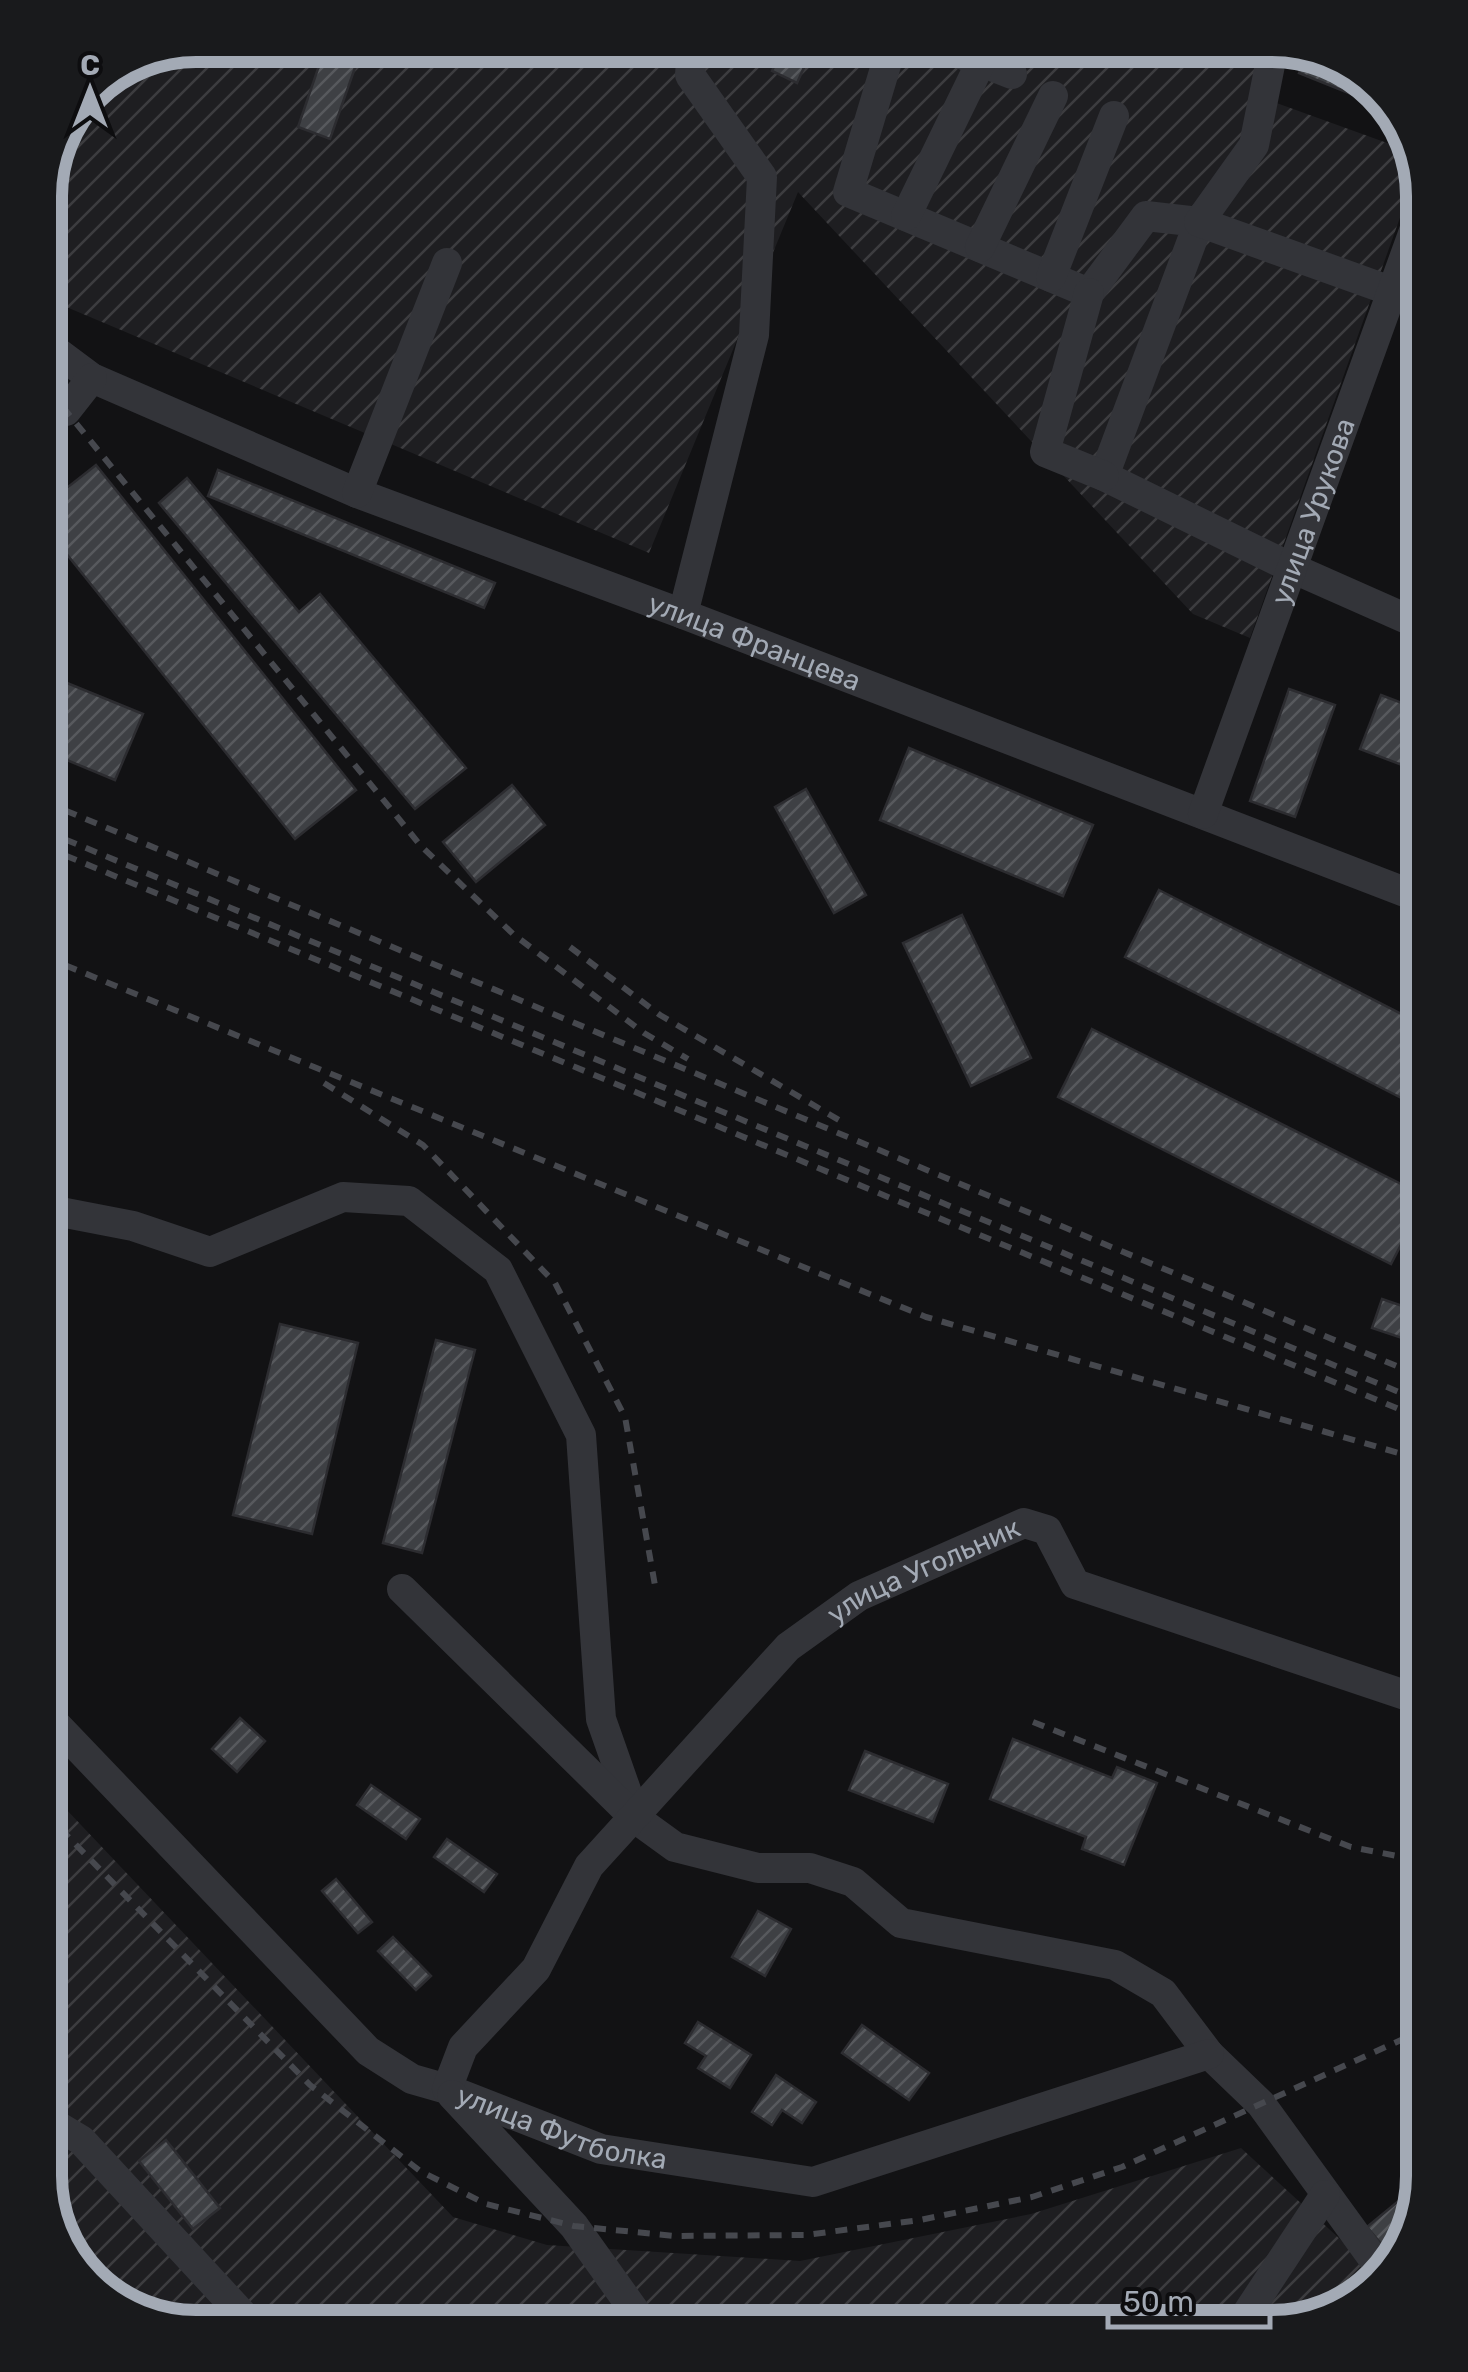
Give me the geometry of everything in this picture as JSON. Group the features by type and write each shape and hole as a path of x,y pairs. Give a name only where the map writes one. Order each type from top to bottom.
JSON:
{"street":[{"path":"683,614 754,335 762,178 690,75 691,62"},
{"path":"887,63 848,192 1089,293"},
{"path":"906,216 981,63"},
{"path":"983,63 1012,74"},
{"path":"1104,476 1199,222 1254,146 1270,63"},
{"path":"980,247 1053,96"},
{"path":"1051,277 1114,116"},
{"path":"1391,292 1199,222 1146,216 1089,293 1045,452 1406,618"},
{"name":"улица Урукова","path":"1203,814 1406,252"},
{"path":"357,493 447,263"},
{"name":"улица Францева","path":"63,356 92,378 357,493 1406,892"},
{"path":"63,411 92,378"},
{"path":"62,1213 132,1226 210,1252 343,1197 409,1201 498,1270 582,1435 601,1719 636,1818"},
{"name":"улица Угольник","path":"447,2089 463,2048 536,1968 589,1866 788,1647 859,1596 1024,1522 1047,1530 1076,1584 1406,1695"},
{"path":"402,1589 636,1818 675,1846 758,1868 810,1868 852,1882 901,1923 1115,1965 1163,1993 1209,2054 1261,2104 1374,2261"},
{"name":"улица Футболка","path":"62,1731 368,2051 412,2079 601,2149 814,2182 1209,2054"},
{"path":"447,2089 574,2226 633,2309"},
{"path":"62,2129 81,2140 237,2309"},
{"path":"1249,2310 1325,2195"}],"shaded area":[{"path":"197,62 1278,63 1271,101 1395,146 1406,201 1250,638 1193,614 798,192 649,553 63,306 63,188 76,137 90,115 130,80 154,70"},
{"path":"62,1805 453,2217 547,2245 800,2261 1031,2214 1241,2148 1370,2266 1366,2270 1331,2296 1306,2305 1271,2310 171,2307 137,2296 108,2276 85,2250 67,2210 62,2175"}],"building":[{"path":"320,62 357,62 330,139 298,127"},
{"path":"776,63 806,63 797,83 772,71"},
{"path":"1302,66 1331,76 1363,99 1299,73"},
{"path":"96,465 356,790 295,839 63,549 63,491"},
{"path":"218,470 495,583 484,608 208,496"},
{"path":"187,478 299,612 320,594 466,768 415,809 159,503"},
{"path":"63,681 143,714 115,780 63,758"},
{"path":"1289,689 1335,705 1295,817 1250,801"},
{"path":"1381,695 1406,705 1406,767 1360,749"},
{"path":"909,748 1093,825 1063,896 880,820"},
{"path":"512,785 545,825 476,882 443,842"},
{"path":"806,789 866,895 834,913 775,807"},
{"path":"1159,890 1406,1016 1406,1100 1125,957"},
{"path":"962,915 1031,1058 971,1086 903,943"},
{"path":"1092,1029 1406,1186 1406,1235 1391,1264 1058,1097"},
{"path":"1382,1299 1406,1307 1406,1339 1372,1328"},
{"path":"280,1324 358,1343 312,1534 233,1515"},
{"path":"436,1340 475,1350 422,1553 383,1543"},
{"path":"240,1718 265,1741 237,1772 212,1749"},
{"path":"1013,1739 1112,1778 1117,1767 1157,1783 1124,1865 1082,1849 1086,1837 990,1799"},
{"path":"865,1751 948,1784 933,1822 849,1790"},
{"path":"371,1785 420,1819 406,1839 357,1805"},
{"path":"447,1839 497,1874 484,1892 434,1857"},
{"path":"336,1879 372,1922 358,1933 322,1891"},
{"path":"758,1911 791,1929 765,1976 732,1957"},
{"path":"393,1937 431,1976 416,1990 378,1951"},
{"path":"698,2022 751,2055 730,2088 698,2068 706,2056 685,2043"},
{"path":"862,2025 929,2073 909,2100 842,2053"},
{"path":"776,2075 816,2102 802,2123 782,2110 772,2125 752,2112"},
{"path":"166,2140 220,2208 193,2229 139,2161"},
{"path":"1403,2197 1384,2248 1367,2227"}],"railway":[{"path":"63,408 421,846 513,934 644,1033 688,1059"},
{"path":"63,809 1406,1370"},
{"path":"63,838 1406,1395"},
{"path":"63,854 1406,1412"},
{"path":"570,947 660,1015 844,1123"},
{"path":"63,964 926,1317 1406,1455"},
{"path":"324,1083 423,1145 555,1283 625,1417 656,1591"},
{"path":"1033,1722 1351,1847 1406,1858"},
{"path":"62,1831 310,2085 420,2171 486,2204 574,2226 675,2236 806,2235 920,2220 1032,2197 1122,2167 1406,2038"}]}
